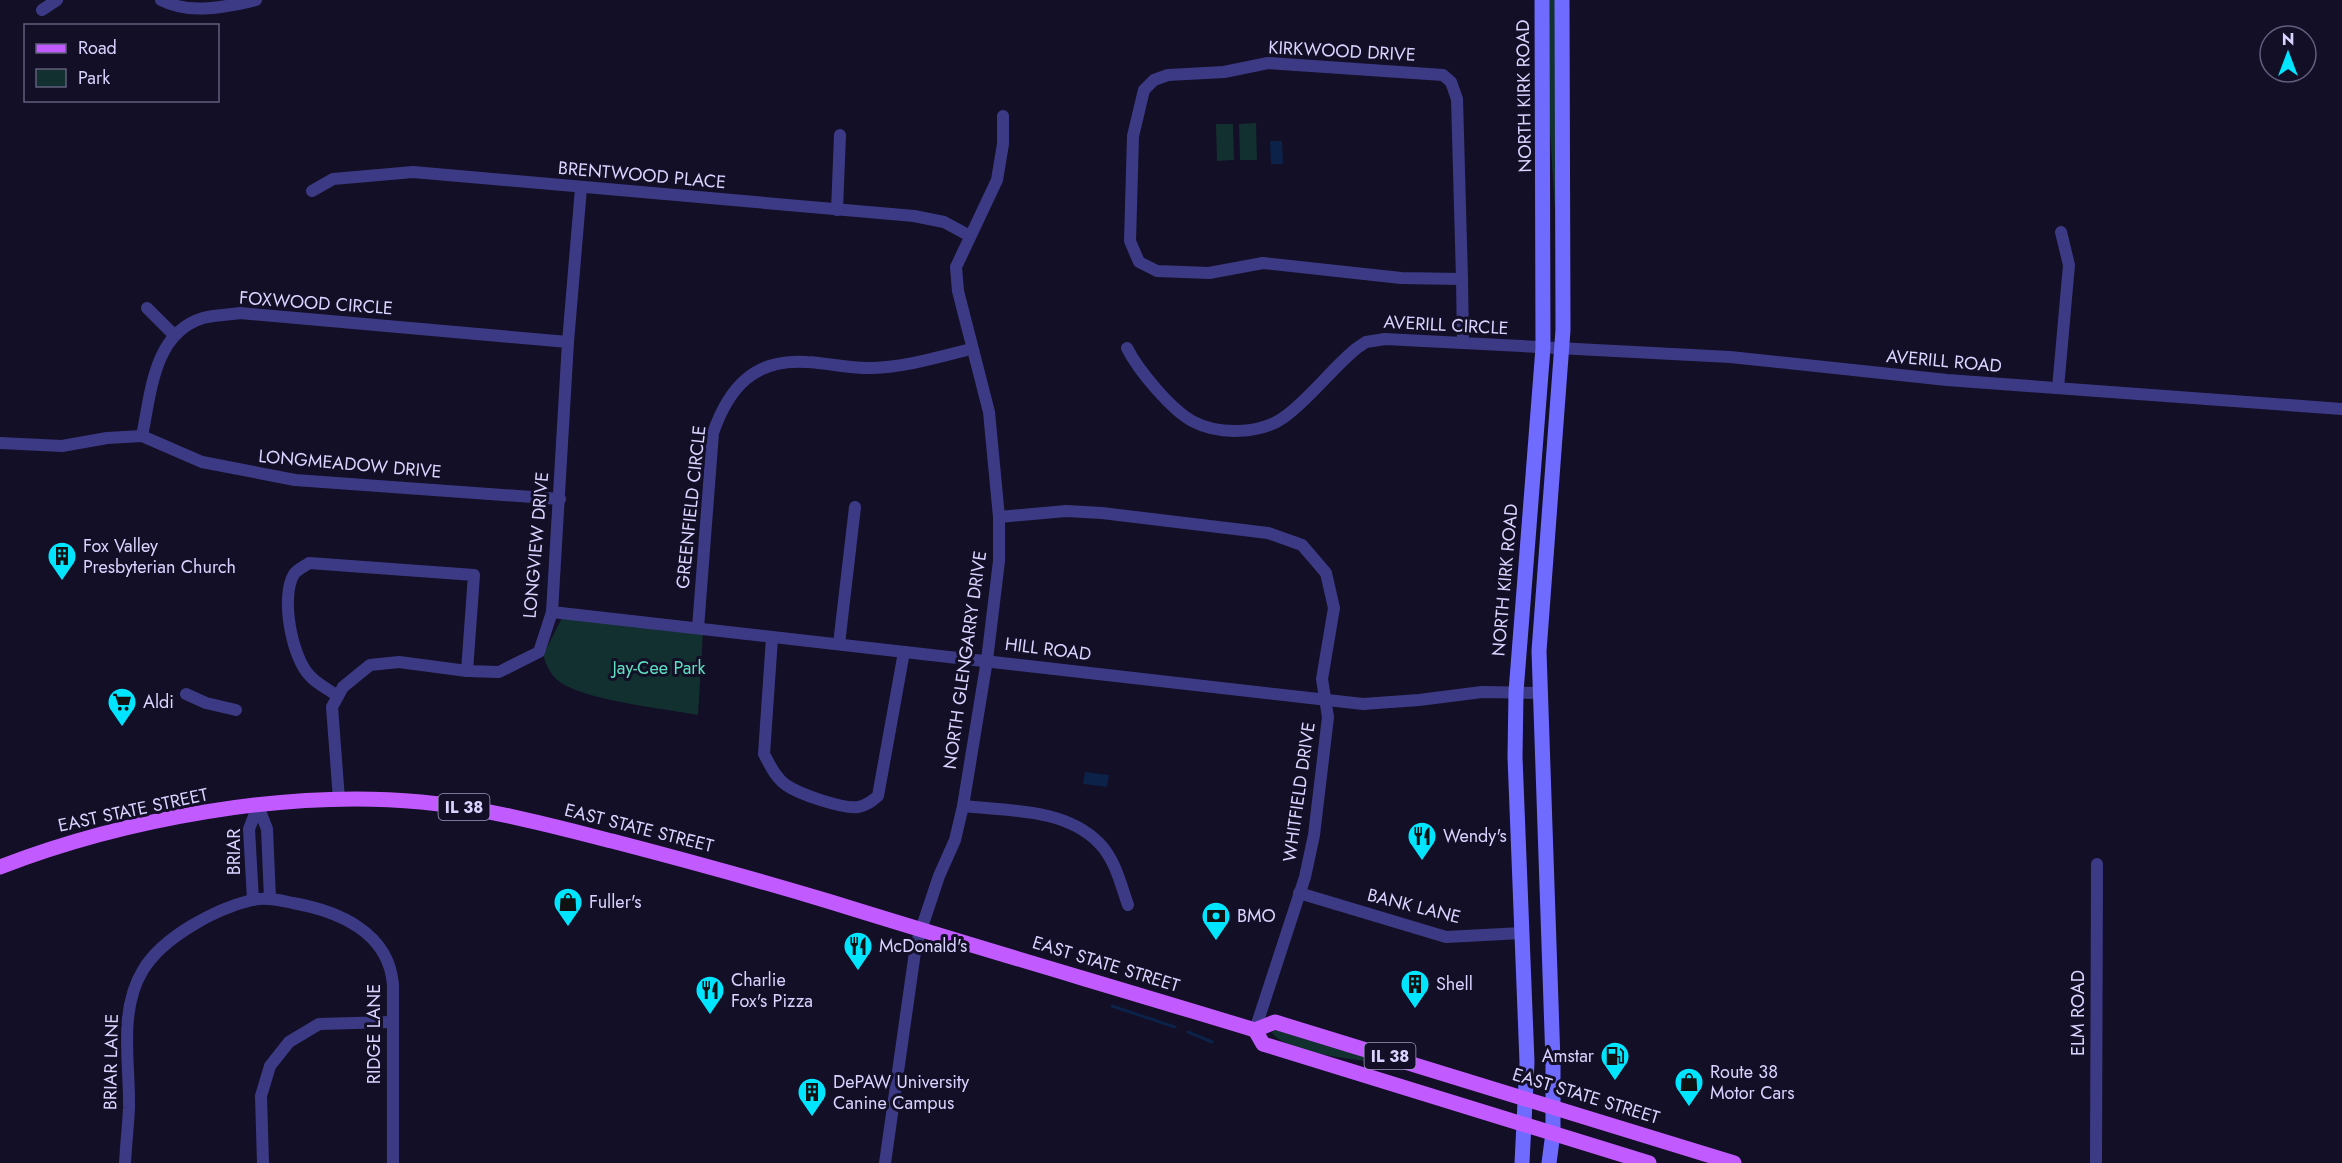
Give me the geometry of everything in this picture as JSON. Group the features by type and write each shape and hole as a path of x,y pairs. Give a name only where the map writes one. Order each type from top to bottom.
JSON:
{"main road":[{"name":"NORTH KIRK ROAD","path":"1522,1163 1527,1062 1515,757 1516,692 1543,348 1542,0"},
{"path":"1549,1163 1553,1133 1553,1106 1539,693 1541,613 1562,349 1565,257 1562,0"},
{"name":"EAST STATE STREET","path":"0,867 47,848 112,831 174,817 258,806 339,799 418,802 490,812 740,874 1255,1030 1275,1022 1526,1097 1734,1163"},
{"name":"EAST STATE STREET","path":"1255,1030 1263,1044 1649,1163"}],"street":[{"path":"42,10 57,0"},
{"path":"160,0 196,9 256,0"},
{"name":"KIRKWOOD DRIVE","path":"1462,279 1401,278 1263,262 1195,274 1157,271 1147,267 1133,252 1129,229 1132,136 1144,90 1154,80 1168,75 1224,72 1268,63 1443,75 1451,82 1457,99 1462,279 1463,343"},
{"name":"NORTH GLENGARRY DRIVE","path":"885,1163 920,928 955,840 963,806 987,660 999,561 999,517 989,412 958,291 956,267 997,180 1003,144 1003,116"},
{"path":"837,210 840,135"},
{"name":"BRENTWOOD PLACE","path":"312,191 333,179 413,172 914,216 944,222 970,236"},
{"name":"LONGVIEW DRIVE","path":"336,695 349,681 373,664 399,662 467,671 499,672 539,652 552,612 568,342 581,188"},
{"path":"2058,388 2069,265 2061,232"},
{"path":"147,308 174,335"},
{"name":"FOXWOOD CIRCLE","path":"142,436 155,371 162,353 174,335 202,318 240,313 568,342"},
{"name":"AVERILL CIRCLE","path":"1127,348 1138,369 1193,422 1207,427 1246,430 1267,426 1284,417 1347,356 1366,342 1397,338 1543,348"},
{"name":"AVERILL ROAD","path":"1543,348 1730,357 1947,380 2342,409"},
{"name":"GREENFIELD CIRCLE","path":"698,628 713,433 721,410 741,381 770,365 804,362 869,368 904,367 972,349"},
{"name":"LONGMEADOW DRIVE","path":"0,443 62,446 107,438 142,436 202,462 295,480 560,499"},
{"path":"839,644 855,507"},
{"name":"WHITFIELD DRIVE","path":"999,517 1066,511 1102,513 1268,533 1302,545 1326,573 1334,608 1322,679 1328,717 1315,827 1299,893 1255,1030"},
{"path":"339,799 332,713 336,695 310,677 297,658 290,631 290,588 295,573 309,563 474,575 467,671"},
{"name":"HILL ROAD","path":"552,612 1363,704 1419,700 1464,693 1539,693"},
{"path":"772,638 764,754 772,771 785,784 801,792 847,806 859,807 878,796 904,652"},
{"path":"186,694 206,703 236,710"},
{"path":"258,806 267,829 270,898"},
{"name":"BRIAR","path":"253,900 249,829 258,806"},
{"path":"963,806 1052,816 1078,826 1105,851 1114,866 1128,905"},
{"name":"ELM ROAD","path":"2096,1163 2097,864"},
{"name":"BANK LANE","path":"1299,893 1446,937 1522,933"},
{"name":"BRIAR LANE","path":"125,1163 129,1108 127,1022 134,987 151,957 174,937 207,917 253,900 270,898"},
{"name":"RIDGE LANE","path":"270,898 330,910 369,933 392,974 393,1163"},
{"path":"263,1163 261,1096 270,1066 289,1042 319,1024 391,1022"}],"green space":[{"path":"1549,0 1556,0 1556,226 1549,115"},
{"path":"1256,123 1257,160 1240,160 1239,124"},
{"path":"1216,124 1233,124 1234,160 1217,161"},
{"name":"Jay-Cee Park","path":"562,618 703,632 698,715 606,699 587,694 560,682 551,673 543,655"},
{"path":"1274,1029 1387,1064 1309,1051 1281,1040 1272,1033"}],"water":[{"path":"1270,141 1282,141 1283,164 1271,164"},
{"path":"1085,772 1109,775 1107,787 1083,784"}],"waterway":[{"path":"1112,1006 1175,1027"},
{"path":"1188,1032 1212,1042"}],"place":[{"name":"Fox Valley Presbyterian Church","path":"62,582"},
{"name":"Aldi","path":"122,728"},
{"name":"Wendy's","path":"1422,862"},
{"name":"Fuller's","path":"568,928"},
{"name":"BMO","path":"1216,942"},
{"name":"McDonald's","path":"858,972"},
{"name":"Shell","path":"1415,1010"},
{"name":"Charlie Fox's Pizza","path":"710,1016"},
{"name":"Amstar","path":"1615,1082"},
{"name":"Route 38 Motor Cars","path":"1689,1108"},
{"name":"DePAW University Canine Campus","path":"812,1118"}]}
